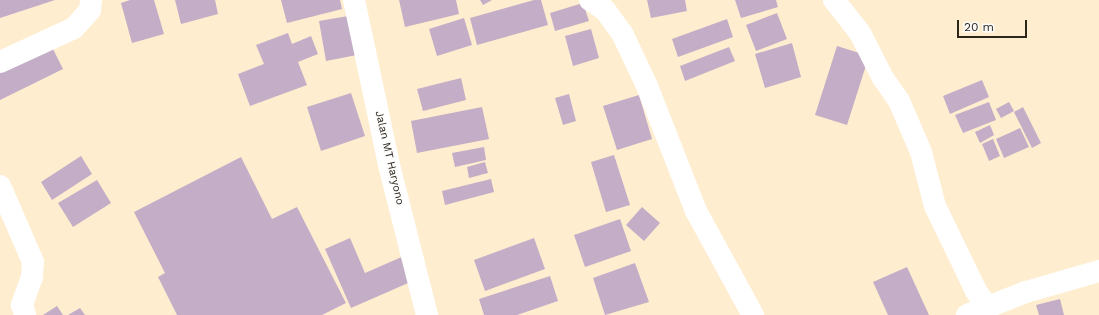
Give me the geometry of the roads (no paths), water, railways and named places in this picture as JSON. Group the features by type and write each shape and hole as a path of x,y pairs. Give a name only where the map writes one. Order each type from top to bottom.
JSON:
{"street":[{"path":"0,62 74,28 90,10 91,0"},
{"name":"Jalan MT Haryono","path":"354,0 389,164 427,315"},
{"path":"590,0 605,10 622,33 647,86 696,211 753,315"},
{"path":"834,0 860,33 884,78 899,101 921,152 934,206 976,291 986,305"},
{"path":"0,186 33,262 32,277 22,305 25,315"},
{"path":"967,315 986,305 1099,271"}]}
